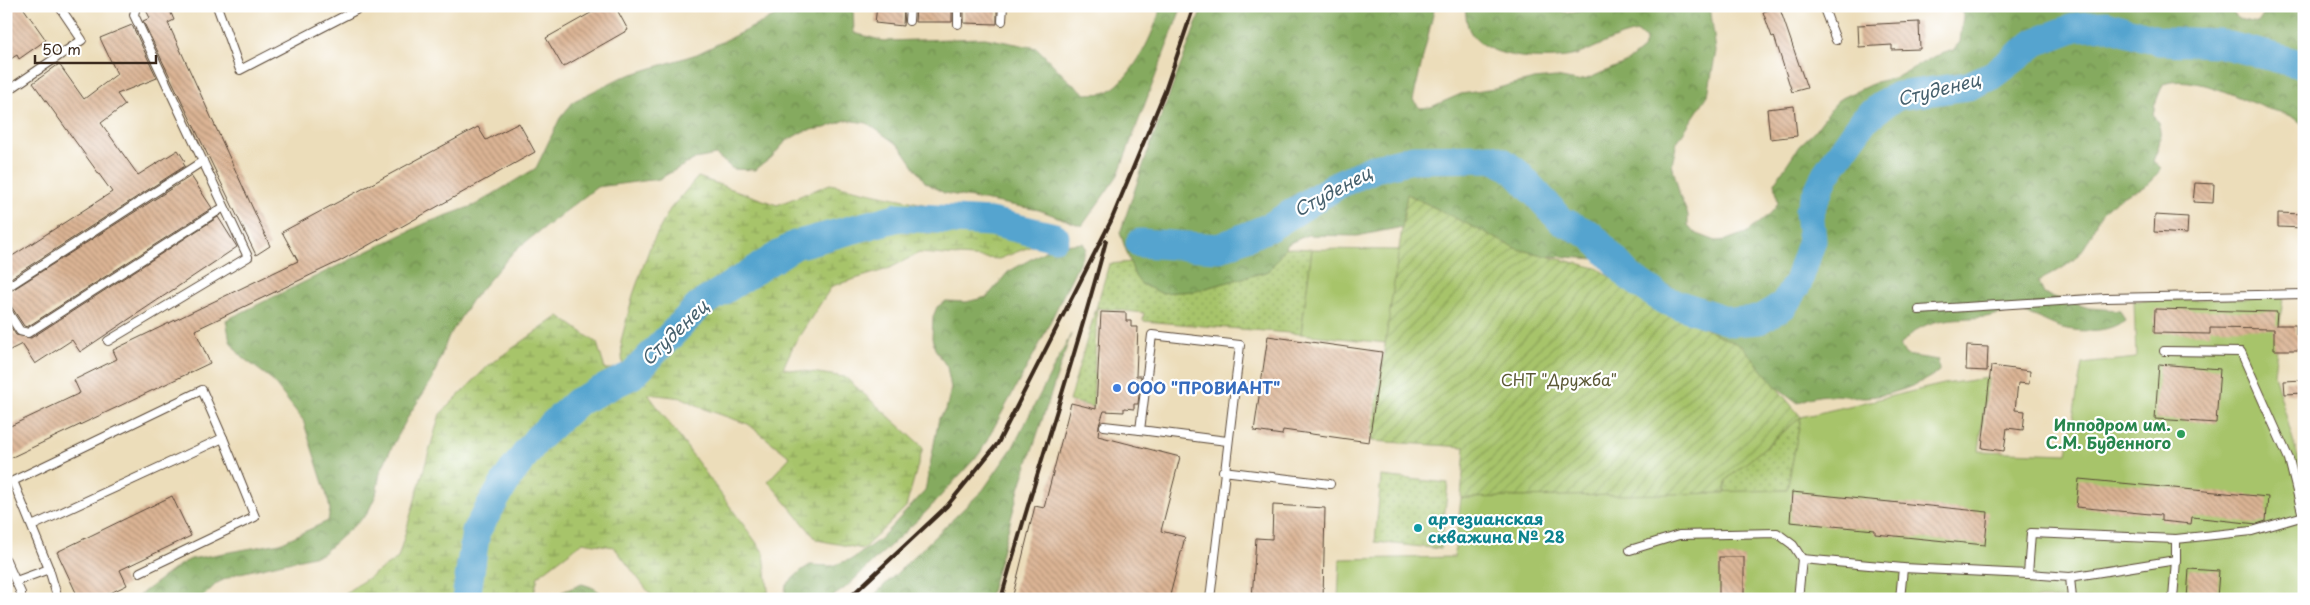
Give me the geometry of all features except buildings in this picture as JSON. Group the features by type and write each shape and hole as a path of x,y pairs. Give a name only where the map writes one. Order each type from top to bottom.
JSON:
{"lane":[{"path":"6,92 82,40 59,6"},
{"path":"108,341 248,257 134,15 136,6"},
{"path":"217,6 240,70 356,10 354,6"},
{"path":"909,22 910,6"},
{"path":"958,6 958,24"},
{"path":"1002,21 1003,6"},
{"path":"1823,6 1836,40"},
{"path":"6,288 202,161"},
{"path":"6,310 20,331 28,333 224,208"},
{"path":"1919,310 2106,298 2304,294"},
{"path":"1140,430 1152,334 1240,345 1227,441 1210,599"},
{"path":"2028,574 2031,534 2176,539 2252,532 2303,516 2289,459 2241,352 2164,351"},
{"path":"6,380 6,391"},
{"path":"58,599 49,569 13,481 202,390 255,517 140,572"},
{"path":"1104,426 1227,441"},
{"path":"32,526 223,438"},
{"path":"1224,470 1330,484"},
{"path":"1630,550 1679,535 1777,533 1793,545 1802,559 1798,599"},
{"path":"2173,599 2176,539"},
{"path":"1802,559 1903,568 2070,577 2176,560"},
{"path":"6,560 16,581 21,599"},
{"path":"1900,599 1903,568"},
{"path":"16,581 49,569"},
{"path":"2070,577 2072,599"}],"green space":[{"path":"796,6 853,6 854,33 884,41 985,38 1037,48 1068,80 1086,94 1107,92 1118,84 1135,65 1142,53 1161,6 1182,6 1118,175 1082,226 1039,210 944,193 925,182 901,147 867,123 846,120 825,128 804,131 786,141 771,158 755,170 733,169 716,155 695,159 659,179 597,187 514,251 471,301 448,338 432,380 409,415 389,453 380,473 376,495 367,514 322,554 236,574 217,583 201,599 134,599 181,564 191,559 280,543 328,521 330,510 328,499 303,420 270,378 243,358 236,350 230,341 226,320 426,223 475,205 536,168 560,118 574,101 620,78 697,54"},
{"path":"1203,6 1435,6 1413,100 1420,108 1431,107 1461,94 1494,89 1534,79 1556,77 1577,81 1587,79 1627,62 1643,49 1646,39 1638,32 1622,36 1576,55 1550,58 1519,57 1490,49 1479,42 1469,30 1465,6 1556,6 1563,12 1571,12 1581,11 1591,6 1710,6 1716,51 1708,95 1677,142 1672,164 1680,196 1688,215 1688,225 1695,233 1716,241 1726,240 1746,233 1771,213 1778,204 1775,182 1799,146 1814,132 1838,100 1876,82 1897,77 1933,57 1953,50 1960,42 1964,6 2228,6 2238,19 2258,23 2269,6 2304,6 2304,126 2290,115 2201,84 2175,82 2163,84 2153,115 2160,132 2159,143 2153,161 2161,168 2156,176 2145,186 2110,205 2098,218 2088,241 2078,255 2060,269 2038,281 2044,294 2089,308 2120,310 2125,320 2111,327 2094,331 2059,327 2020,312 1939,321 1919,329 1900,346 1906,355 1938,360 1939,371 1932,376 1895,392 1866,397 1824,395 1798,403 1710,337 1687,315 1597,259 1550,256 1540,261 1428,222 1357,236 1307,235 1288,244 1269,271 1195,291 1161,293 1141,284 1135,276 1120,233 1147,154"},
{"path":"698,177 777,205 830,184 928,205 1008,212 1055,237 999,259 919,253 888,269 832,286 794,344 783,368 845,377 923,447 906,507 863,549 817,540 768,481 790,457 748,424 707,410 683,398 648,394 764,553 769,599 654,599 614,547 583,542 538,576 533,599 339,599 398,558 440,414 490,364 559,316 597,343 605,369 623,369 621,341 633,295 650,247 670,209"},
{"name":"СНТ \"Дружба\"","path":"1407,194 1517,249 1597,268 1640,297 1743,347 1801,417 1726,480 1725,493 1461,498 1465,447 1371,441"},
{"path":"1083,243 1086,248 1039,345 980,453 925,513 845,588 829,599 784,599 786,585 802,570 810,565 831,566 852,559 880,539 925,491 939,418 946,410 951,388 947,367 935,349 932,338 933,317 937,307 946,301 966,302 987,297 1008,272 1054,246"},
{"path":"1291,248 1312,249 1301,334 1143,321 1144,313 1097,308 1093,407 1069,401 1109,264"},
{"path":"1312,249 1399,250 1386,343 1301,334"},
{"name":"Ипподром им. С.М. Буденного","path":"2283,297 2274,374 2304,478 2304,599 1338,599 1340,559 1454,557 1461,498 1787,490 1801,417 1944,384 1988,378 1979,451 2067,454 2082,364 2136,358 2134,301"},
{"path":"1071,334 1020,486 989,599 870,599 983,490 1013,447"},
{"path":"1801,417 1787,490 1725,493 1726,480"},
{"path":"1381,476 1448,483 1441,549 1375,542"},
{"path":"582,584 592,587 605,599 559,599 562,592"}],"waterway":[{"name":"Студенец","path":"1140,243 1219,248 1270,227 1339,184 1375,168 1413,159 1492,158 1504,163 1516,172 1562,221 1591,235 1629,276 1664,300 1732,322 1759,320 1783,306 1798,282 1812,240 1809,211 1826,174 1864,120 1885,103 1898,96 1968,86 1993,75 2036,42 2076,27 2106,25 2160,41 2218,43 2304,65"},
{"name":"Студенец","path":"466,599 476,531 509,476 537,439 577,402 632,375 700,305 795,245 899,217 991,222 1055,237"}],"railway":[{"path":"848,599 947,506 998,443 1111,221 1165,91 1194,6"},
{"path":"1001,599 1106,241"}],"place":[{"name":"ООО \"ПРОВИАНТ\"","path":"1117,388"},
{"name":"Ипподром им. С.М. Буденного","path":"2181,434"},
{"name":"артезианская скважина № 28","path":"1418,528"}]}
